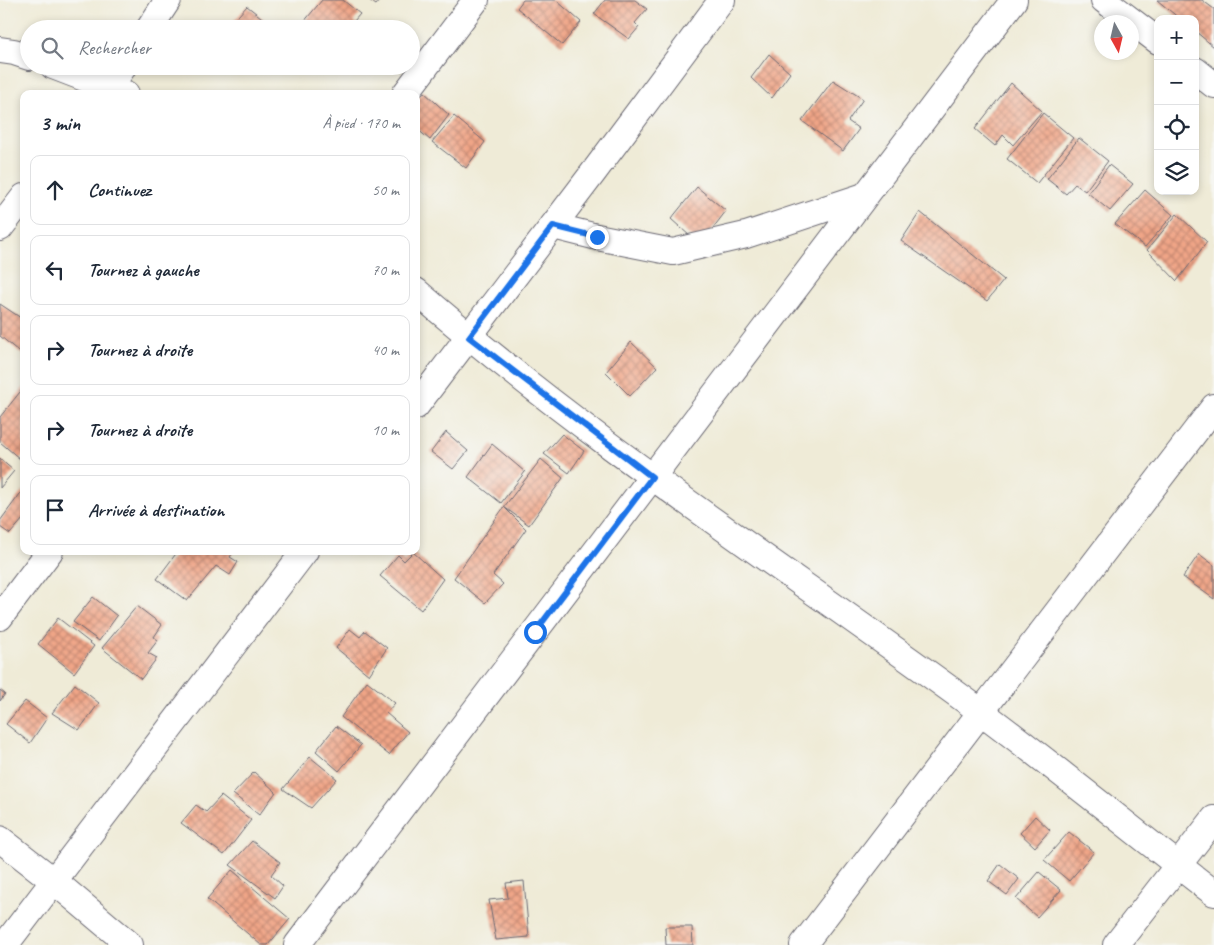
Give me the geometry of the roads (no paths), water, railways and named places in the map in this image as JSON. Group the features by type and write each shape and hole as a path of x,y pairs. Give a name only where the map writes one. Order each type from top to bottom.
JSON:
{"street":[{"path":"155,20 168,0"},
{"path":"420,74 476,0"},
{"path":"420,401 722,0"},
{"path":"298,945 1014,0"},
{"path":"1104,0 1154,38"},
{"path":"0,50 20,54"},
{"path":"1199,73 1214,85"},
{"path":"74,75 109,90"},
{"path":"115,90 121,75"},
{"path":"408,90 419,75"},
{"path":"553,226 673,252 746,235 864,196"},
{"path":"0,228 20,202"},
{"path":"420,294 469,337 652,477 981,712 1214,893"},
{"path":"803,945 1214,407"},
{"path":"0,617 47,555"},
{"path":"5,945 302,555"},
{"path":"1116,945 1214,819"},
{"path":"0,839 54,881 130,945"}]}
